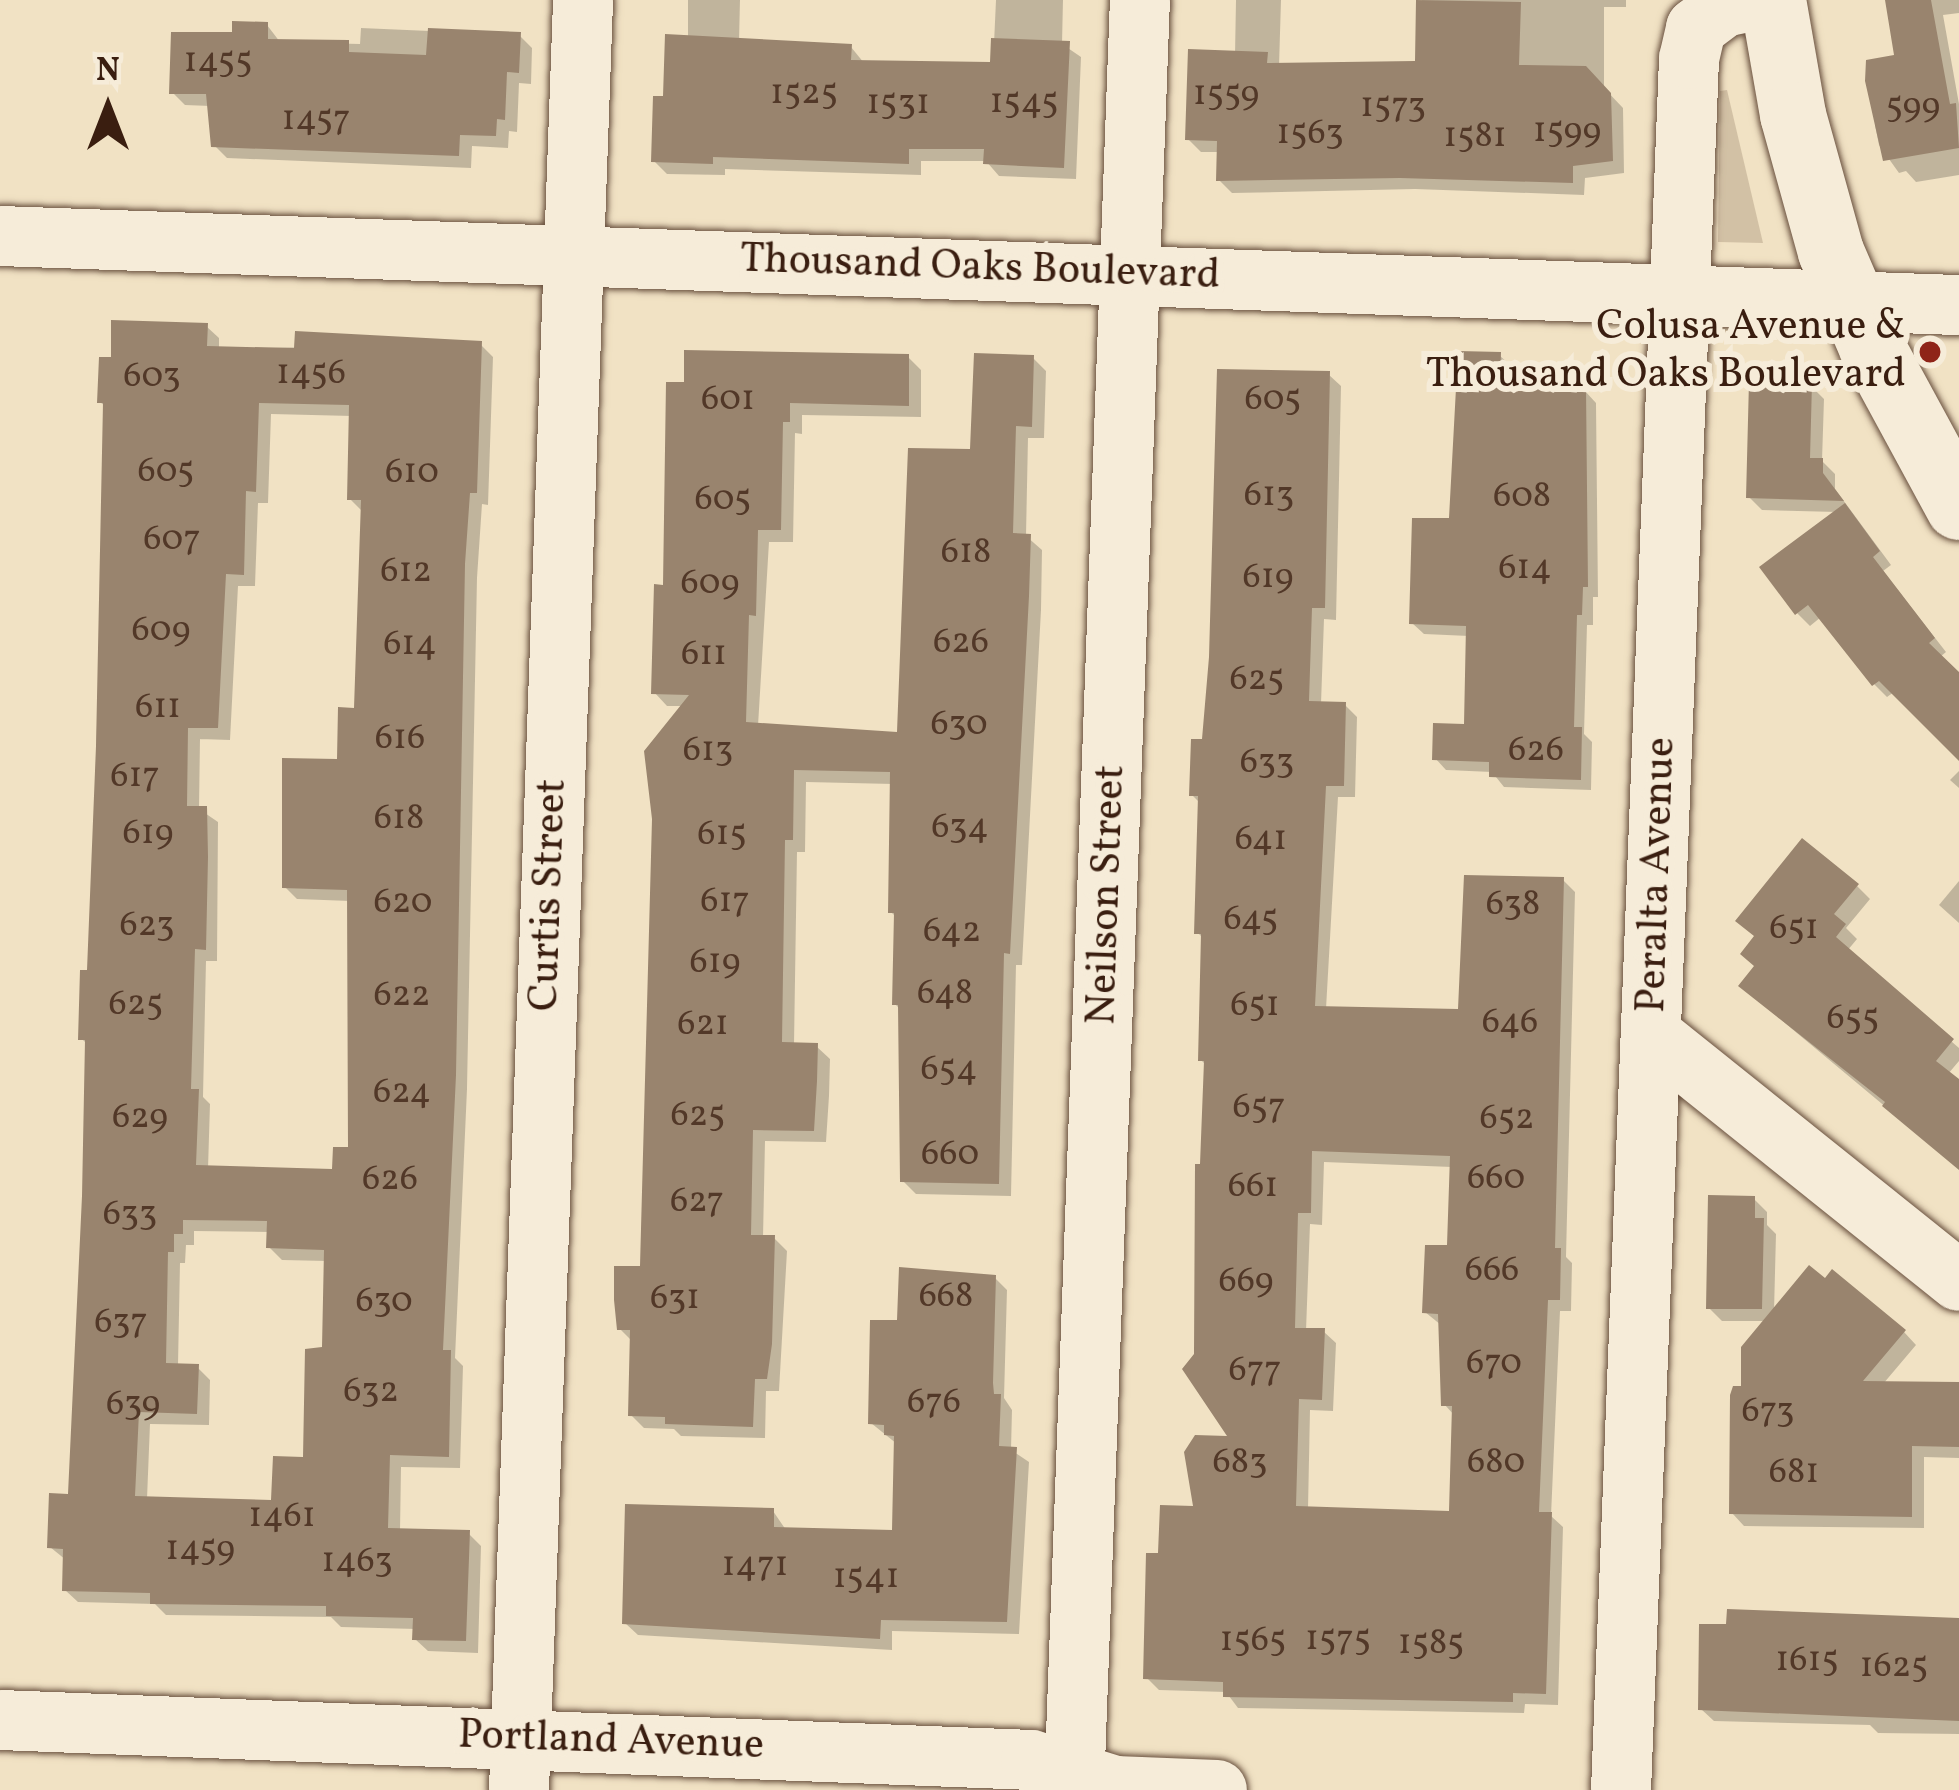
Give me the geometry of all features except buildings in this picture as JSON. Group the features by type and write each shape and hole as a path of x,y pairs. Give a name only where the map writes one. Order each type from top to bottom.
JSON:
{"street":[{"name":"Curtis Street","path":"519,1764 583,0"},
{"name":"Neilson Street","path":"1075,1782 1140,0"},
{"name":"Peralta Avenue","path":"1621,1790 1689,59 1696,28 1724,8 1756,0"},
{"path":"1773,0 1792,115 1831,252 1851,302 1959,507"},
{"name":"Thousand Oaks Boulevard","path":"0,236 1959,304"},
{"path":"1652,1035 1959,1281"},
{"name":"Portland Avenue","path":"0,1720 519,1764 1030,1760 1075,1782 1217,1790"}],"shaded area":[{"path":"1727,90 1763,243 1718,242 1720,91"}],"place":[{"name":"Colusa Avenue & Thousand Oaks Boulevard","path":"1930,352"}]}
